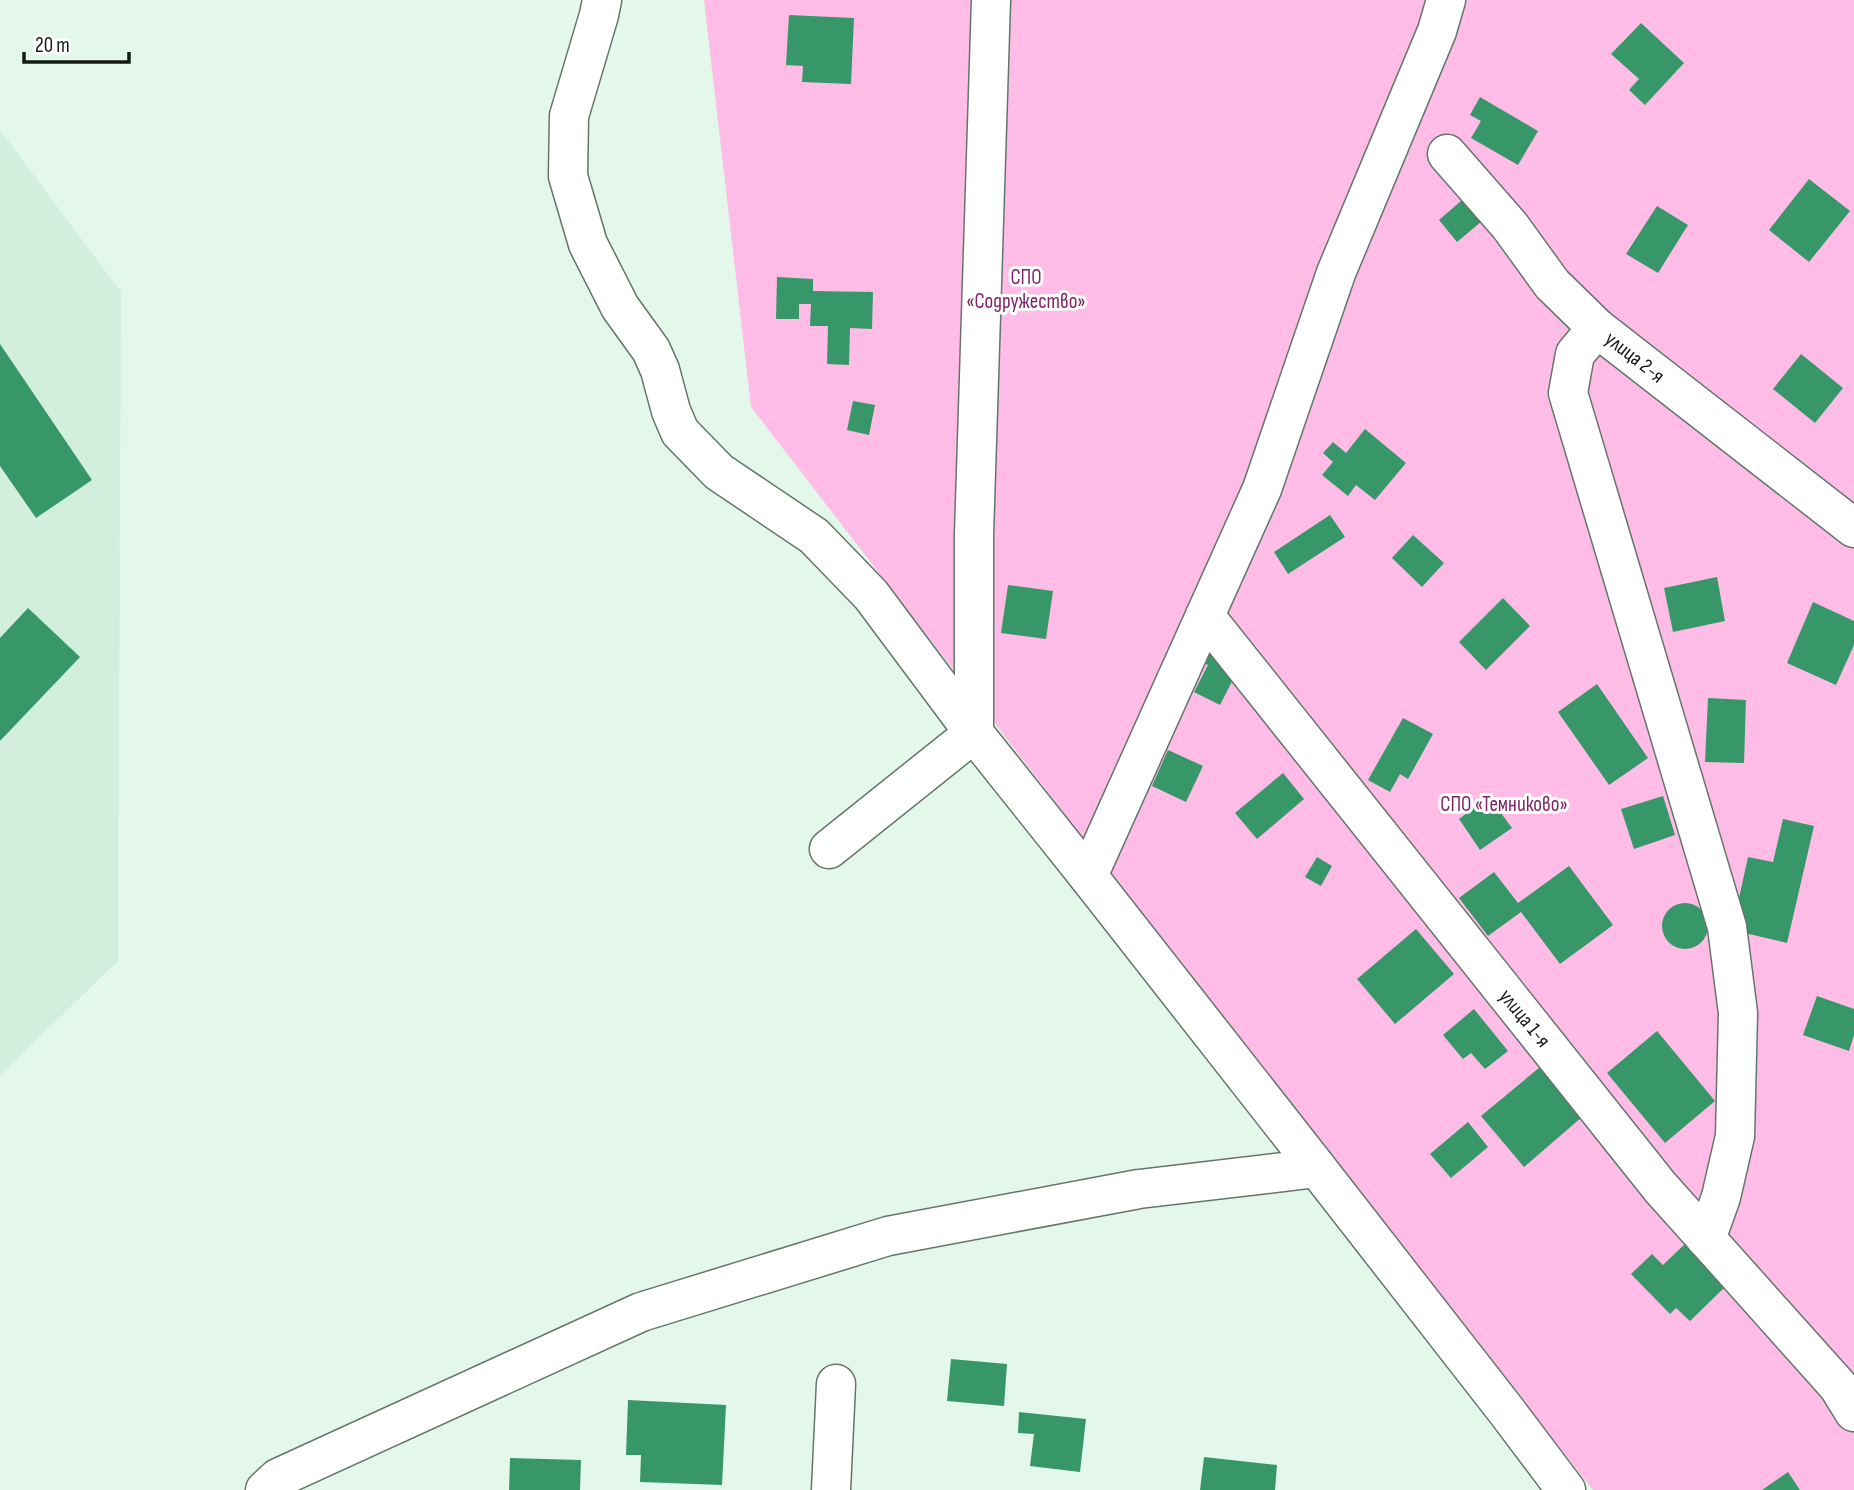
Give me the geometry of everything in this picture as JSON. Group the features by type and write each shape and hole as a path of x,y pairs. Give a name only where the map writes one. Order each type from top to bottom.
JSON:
{"street":[{"path":"974,733 974,535 991,0"},
{"path":"1088,876 1262,489 1336,274 1437,31 1446,0"},
{"path":"597,5 569,116 568,176 588,244 620,307 651,350 680,432 719,472 814,536 871,595 974,733 1317,1168 1566,1490"},
{"name":"улица 2-я","path":"1447,154 1510,226 1552,284 1597,328 1854,528"},
{"path":"1597,328 1575,354 1568,393 1727,927 1738,1013 1735,1136 1721,1196 1706,1240"},
{"name":"улица 1-я","path":"1205,616 1651,1177 1838,1386 1854,1412"},
{"path":"829,849 974,733"},
{"path":"265,1490 278,1478 641,1312 888,1236 1139,1189 1317,1168"},
{"path":"831,1490 836,1384"}],"shaded area":[{"path":"0,130 121,292 118,961 0,1075"}],"green space":[{"name":"СПО «Темниково»","path":"704,0 1854,0 1854,1490 1593,1490 1097,856 751,407"}],"building":[{"path":"789,15 854,18 851,84 802,82 803,66 786,65"},
{"path":"1641,23 1684,63 1645,105 1629,90 1639,79 1611,54"},
{"path":"1480,97 1538,131 1518,165 1471,138 1481,121 1470,115"},
{"path":"1809,179 1850,211 1809,262 1769,230"},
{"path":"1469,194 1488,216 1457,242 1439,220"},
{"path":"1657,206 1688,225 1658,273 1626,254"},
{"path":"777,277 813,279 813,291 873,292 872,329 850,328 849,365 827,364 828,326 810,326 811,304 799,304 799,319 776,319"},
{"path":"0,344 92,480 36,518 0,466"},
{"path":"1801,354 1843,388 1815,423 1773,389"},
{"path":"853,401 875,405 869,435 847,430"},
{"path":"1365,429 1406,463 1375,500 1356,485 1348,496 1322,475 1333,462 1323,453 1333,442 1346,453"},
{"path":"1330,515 1345,537 1288,574 1274,552"},
{"path":"1413,535 1444,563 1422,587 1392,558"},
{"path":"1717,577 1725,621 1673,632 1664,588"},
{"path":"1008,585 1053,591 1046,639 1001,633"},
{"path":"1503,598 1530,626 1486,670 1459,642"},
{"path":"1813,602 1854,621 1854,645 1836,685 1787,663"},
{"path":"28,608 80,657 0,741 0,638"},
{"path":"1209,647 1241,664 1220,705 1194,692 1208,665 1202,662"},
{"path":"1597,684 1648,758 1609,785 1558,712"},
{"path":"1708,698 1746,700 1744,763 1705,762"},
{"path":"1403,718 1433,734 1408,779 1400,774 1390,792 1368,780"},
{"path":"1168,750 1203,766 1186,802 1152,786"},
{"path":"1283,773 1304,799 1257,839 1235,813"},
{"path":"1663,796 1675,835 1634,849 1621,809"},
{"path":"1489,797 1512,828 1480,850 1459,819"},
{"path":"1783,819 1814,826 1787,943 1732,930 1748,857 1773,862"},
{"path":"1317,857 1332,866 1321,886 1305,877"},
{"path":"1569,866 1613,925 1560,964 1521,912 1488,936 1459,898 1494,872 1518,903"},
{"path":"1685,903 1701,910 1708,926 1701,942 1685,949 1669,942 1662,926 1669,910"},
{"path":"1416,929 1454,974 1395,1024 1357,979"},
{"path":"1817,996 1854,1009 1854,1035 1849,1051 1803,1035"},
{"path":"1474,1009 1508,1051 1485,1069 1471,1053 1463,1059 1443,1035"},
{"path":"1657,1031 1715,1101 1665,1143 1607,1073"},
{"path":"1540,1067 1582,1117 1524,1167 1481,1116"},
{"path":"1468,1122 1488,1147 1451,1178 1430,1154"},
{"path":"1686,1243 1727,1285 1690,1321 1676,1308 1670,1314 1631,1274 1652,1254 1663,1265"},
{"path":"951,1359 1007,1364 1004,1406 947,1401"},
{"path":"628,1400 726,1405 722,1485 640,1482 641,1455 626,1455"},
{"path":"1019,1412 1086,1419 1080,1472 1030,1466 1034,1434 1018,1433"},
{"path":"1204,1457 1277,1465 1275,1490 1200,1490"},
{"path":"510,1458 581,1460 580,1490 509,1490"},
{"path":"1788,1472 1800,1490 1762,1490"}],"park label":[{"name":"СПО «Содружество»","path":"1026,289"}]}
